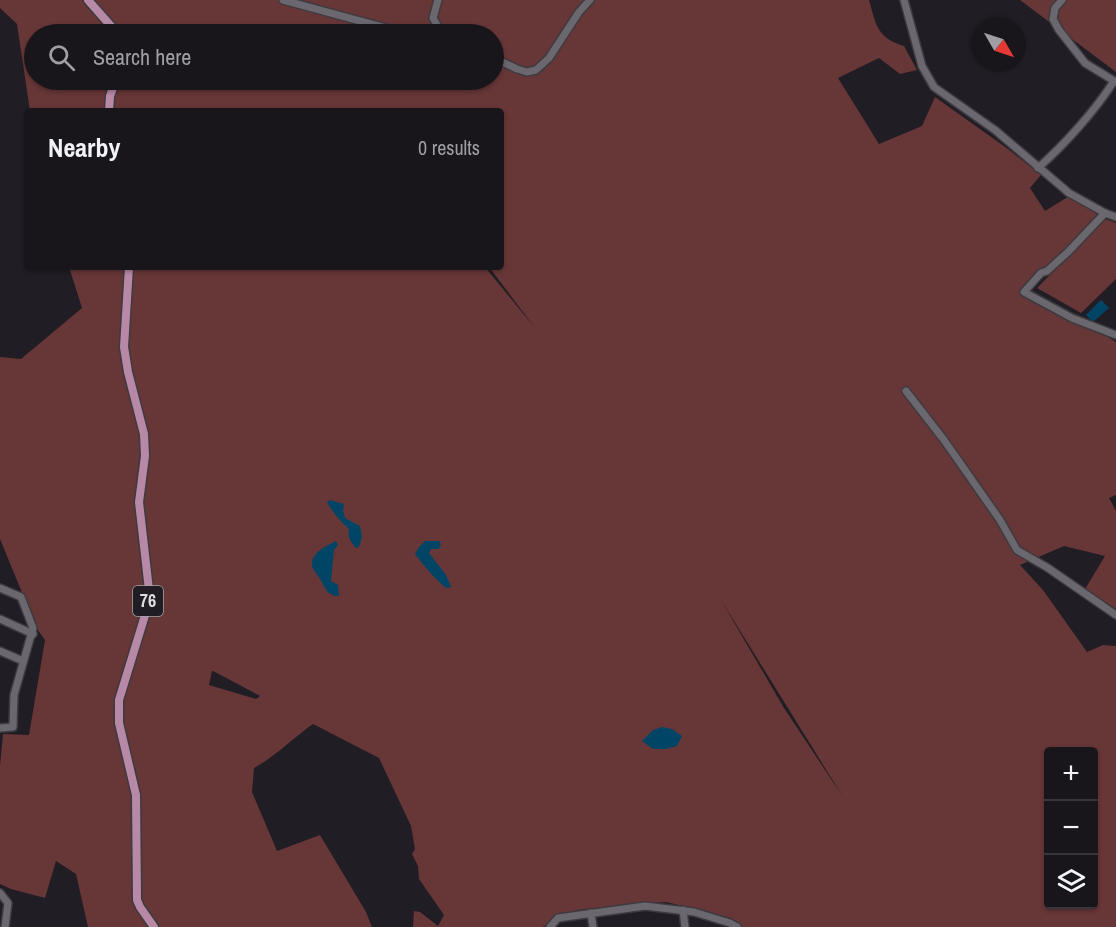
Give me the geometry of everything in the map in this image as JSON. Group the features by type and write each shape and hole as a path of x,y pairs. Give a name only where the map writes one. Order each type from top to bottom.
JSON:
{"main road":[{"path":"88,0 109,24"},
{"path":"110,108 112,90"},
{"name":"76","path":"129,270 124,347 144,434 145,456 139,502 149,590 146,612 119,700 118,723 136,795 137,900 154,927"}],"street":[{"path":"283,0 371,24"},
{"path":"436,24 433,18 438,0"},
{"path":"504,63 527,72 536,70 549,58 564,32 590,0"},
{"path":"904,0 922,66 933,87 995,130 1069,193 1116,217"},
{"path":"1038,168 1060,148 1115,82 1085,63 1059,30 1053,19 1055,8 1062,0"},
{"path":"1105,213 1068,252 1047,271 1041,273 1024,292 1072,318 1116,335"},
{"path":"906,391 944,440 1000,520 1017,550 1048,568 1116,615"},
{"path":"0,588 21,597 33,628 14,695 13,728 0,728"},
{"path":"0,619 33,634"},
{"path":"0,651 24,661"},
{"path":"0,893 8,903 5,927"},
{"path":"550,927 558,918 645,906 683,910 737,927"},
{"path":"683,910 685,927"},
{"path":"591,913 593,927"}],"shaded area":[{"path":"0,0 869,0 883,35 904,46 917,70 900,74 879,58 838,78 879,144 922,126 935,97 1041,175 1030,188 1045,211 1071,195 1098,215 1029,290 1116,342 1116,495 1109,498 1116,511 1116,609 1085,589 1105,556 1064,546 1020,565 1043,590 1087,652 1103,645 1116,646 1116,927 738,927 731,918 666,902 577,910 543,927 413,927 414,911 420,912 438,926 444,915 419,879 418,866 412,854 415,849 411,826 379,758 313,724 254,768 252,792 277,851 320,835 366,912 372,927 88,927 76,874 56,861 45,898 0,884 0,766 3,734 29,735 45,640 37,629 0,539 0,357 21,359 82,308 70,270 487,270 535,328 491,270 504,270 504,108 30,108 27,90 504,90 504,24 24,24 24,71 17,24 0,8","holes":["721,600 843,797 784,708","213,671 260,696 256,699 209,685"]},
{"path":"1020,0 1116,0 1116,72"},
{"path":"1105,219 1116,223 1116,279 1081,313 1037,288"}],"water":[{"path":"1101,300 1109,308 1093,322 1086,315"},
{"path":"330,500 344,504 345,518 360,526 362,537 359,547 356,548 351,541 349,529 332,510 327,502"},
{"path":"336,541 338,545 334,550 331,581 338,585 339,596 331,595 327,591 312,565 313,558 318,552"},
{"path":"425,541 439,541 441,544 439,549 431,549 429,553 446,575 451,587 446,588 415,554"},
{"path":"662,727 672,729 682,736 677,746 653,749 642,741 653,730"}]}
